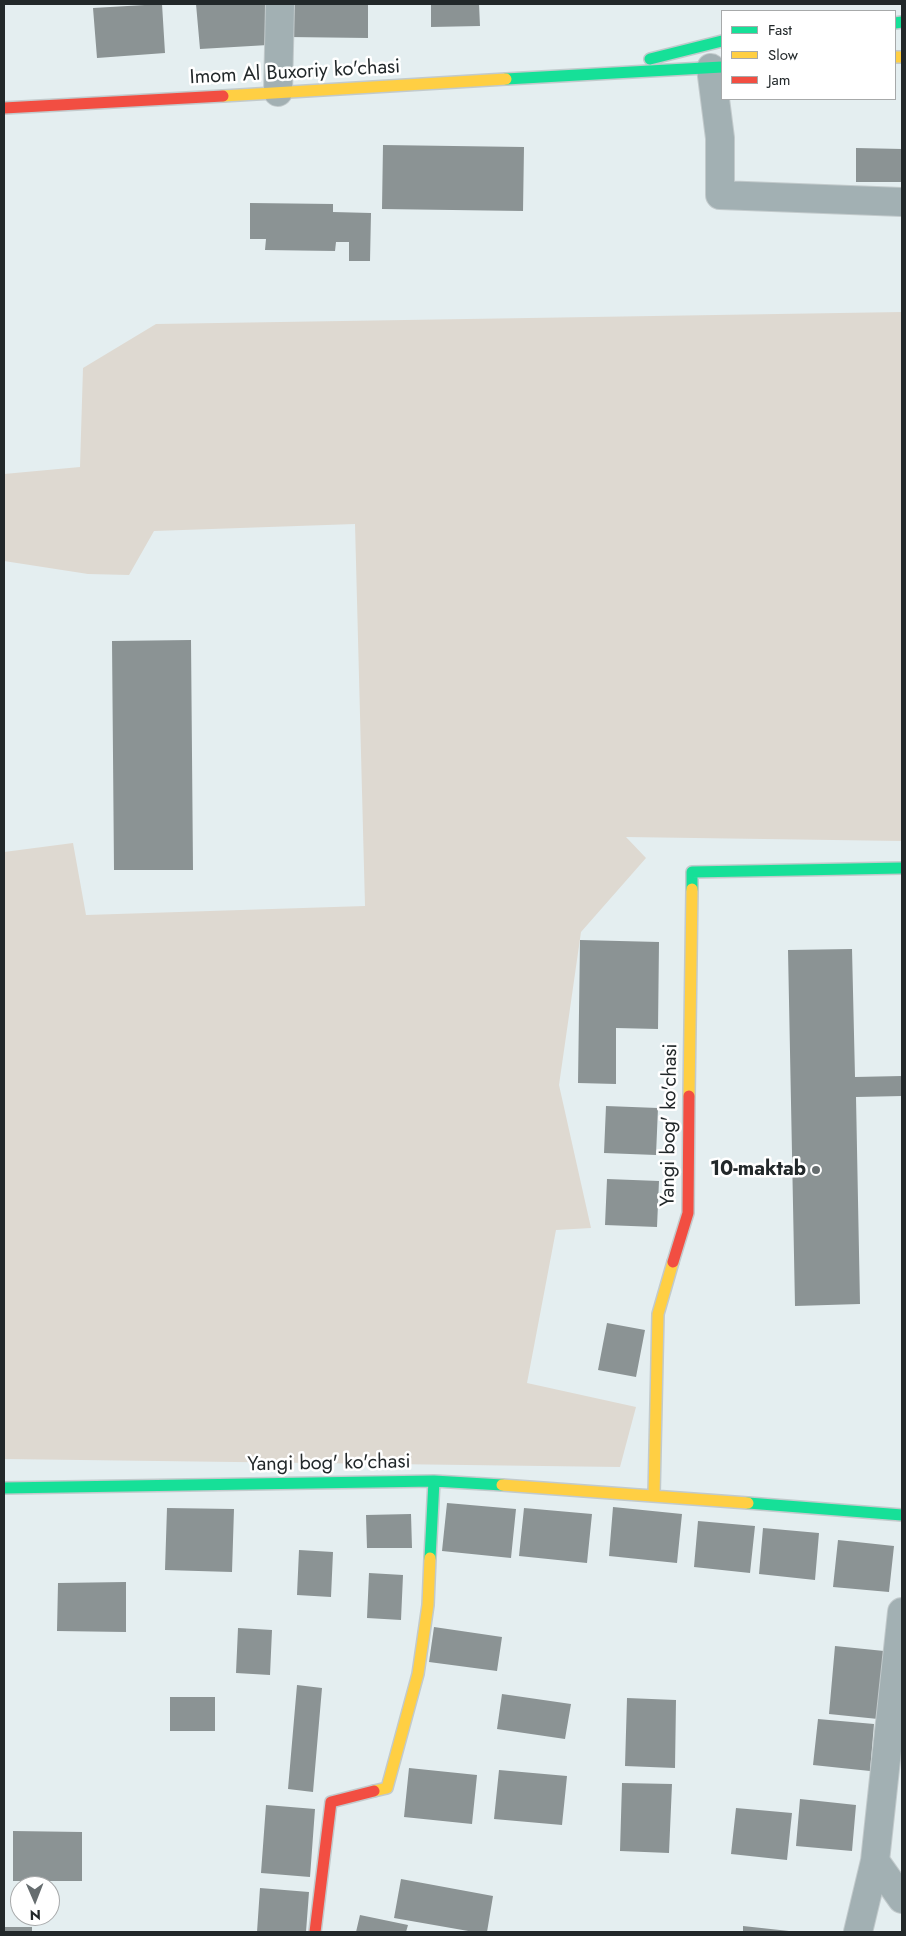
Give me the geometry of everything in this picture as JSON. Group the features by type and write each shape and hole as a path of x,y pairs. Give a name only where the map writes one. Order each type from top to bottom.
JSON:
{"street":[{"path":"278,92 280,4"},
{"name":"Imom Al Buxoriy ko'chasi","path":"588,75 721,41"},
{"path":"717,68 720,195 902,202"},
{"name":"Imom Al Buxoriy ko'chasi","path":"4,108 717,68"},
{"name":"Yangi bog' ko'chasi","path":"654,1495 658,1314 688,1213 692,872 902,868"},
{"path":"316,1932 330,1802 387,1788 416,1683 428,1605 434,1481"},
{"name":"Yangi bog' ko'chasi","path":"4,1488 434,1481 654,1495 902,1515"},
{"path":"858,1932 875,1861 902,1612"},
{"path":"875,1861 902,1899"}],"shaded area":[{"path":"902,312 902,841 626,837 646,858 581,932 559,1085 591,1228 556,1230 527,1383 636,1407 620,1467 4,1459 4,852 73,843 86,915 365,906 355,524 154,531 129,575 88,574 4,561 4,474 80,467 83,368 156,324"}],"building":[{"path":"162,4 165,53 97,58 93,8"},
{"path":"196,4 265,4 268,45 200,49"},
{"path":"290,4 368,4 368,38 289,37"},
{"path":"431,4 479,4 480,26 431,27"},
{"path":"383,145 524,147 523,211 382,209"},
{"path":"856,148 902,149 902,182 856,182"},
{"path":"250,203 333,204 333,212 371,213 370,261 349,261 349,242 336,242 335,251 265,250 266,239 250,239"},
{"path":"191,640 193,870 114,870 112,641"},
{"path":"580,940 659,942 658,1029 616,1028 616,1084 578,1083"},
{"path":"852,949 855,1077 902,1076 902,1096 856,1097 860,1304 795,1306 788,950"},
{"path":"606,1106 658,1108 656,1155 604,1153"},
{"path":"607,1179 659,1181 657,1227 605,1225"},
{"path":"607,1323 645,1330 636,1377 598,1370"},
{"path":"447,1503 516,1509 511,1558 442,1551"},
{"path":"613,1507 682,1514 677,1563 609,1556"},
{"path":"167,1508 234,1509 232,1572 165,1570"},
{"path":"524,1508 592,1514 587,1563 519,1556"},
{"path":"411,1514 412,1548 367,1548 366,1515"},
{"path":"698,1521 755,1526 750,1573 694,1567"},
{"path":"763,1528 819,1533 815,1580 759,1574"},
{"path":"838,1540 894,1546 889,1592 833,1587"},
{"path":"299,1550 333,1552 331,1597 297,1595"},
{"path":"369,1573 403,1575 401,1620 367,1618"},
{"path":"126,1582 126,1632 57,1631 58,1583"},
{"path":"434,1627 502,1637 497,1671 429,1662"},
{"path":"238,1628 272,1630 270,1675 236,1673"},
{"path":"835,1646 884,1651 878,1719 829,1714"},
{"path":"297,1685 322,1688 313,1792 288,1789"},
{"path":"502,1694 571,1704 565,1739 497,1729"},
{"path":"170,1697 215,1697 215,1731 170,1731"},
{"path":"627,1698 676,1700 675,1768 625,1766"},
{"path":"818,1719 874,1724 870,1771 813,1765"},
{"path":"409,1768 477,1775 472,1824 404,1817"},
{"path":"499,1770 567,1776 562,1825 494,1819"},
{"path":"622,1783 672,1784 669,1853 620,1851"},
{"path":"800,1799 856,1805 852,1851 796,1846"},
{"path":"266,1805 315,1809 310,1877 261,1873"},
{"path":"736,1808 792,1813 787,1860 731,1854"},
{"path":"13,1831 82,1832 82,1881 60,1881 60,1876 13,1876"},
{"path":"401,1879 493,1896 487,1932 474,1932 394,1918"},
{"path":"260,1888 309,1892 306,1932 257,1932"},
{"path":"360,1915 408,1925 406,1932 356,1932"},
{"path":"743,1926 789,1931 789,1932 743,1932"},
{"path":"4,1927 32,1927 32,1932 4,1932"}],"traffic: fast":[{"path":"896,23 902,22"},
{"path":"650,59 721,41"},
{"path":"506,79 721,67"},
{"path":"692,889 692,872 902,868"},
{"path":"4,1488 434,1481 502,1485"},
{"path":"430,1558 434,1481"},
{"path":"748,1503 902,1515"}],"traffic: slow":[{"path":"896,57 902,57"},
{"path":"223,96 506,79"},
{"path":"689,1096 692,889"},
{"path":"654,1495 658,1314 673,1262"},
{"path":"502,1485 748,1503"},
{"path":"374,1791 387,1788 418,1674 428,1605 430,1558"}],"traffic: jam":[{"path":"4,108 223,96"},
{"path":"673,1262 688,1213 689,1096"},
{"path":"315,1932 331,1802 374,1791"}],"place":[{"name":"10-maktab","path":"816,1170"}]}
